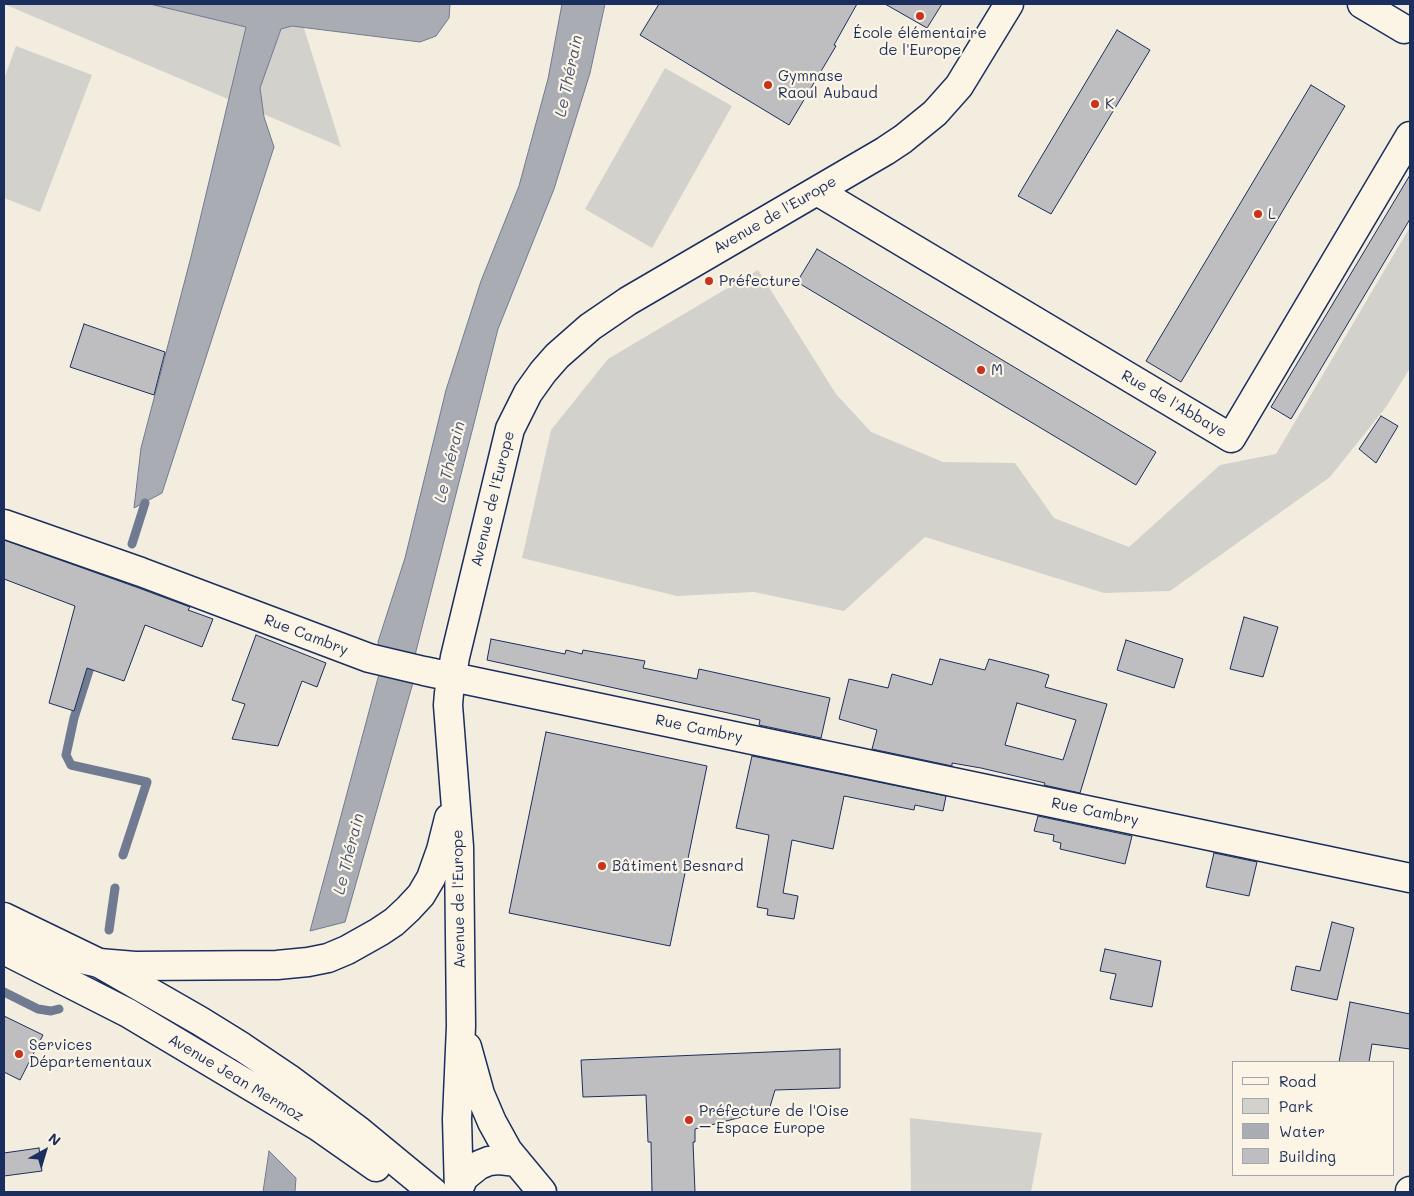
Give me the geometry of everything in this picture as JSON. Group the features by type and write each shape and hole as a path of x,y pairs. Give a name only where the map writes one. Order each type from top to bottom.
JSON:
{"street":[{"name":"Avenue de l'Europe","path":"451,1191 461,1026 458,847 448,705 451,676 510,429 528,393 543,372 575,339 606,314 885,151 935,113 959,86 1009,4"},
{"path":"1362,4 1404,29"},
{"name":"Rue de l'Abbaye","path":"817,191 1231,438 1410,136"},
{"name":"Rue Cambry","path":"4,524 141,572 370,658 424,671 1410,878"},
{"path":"99,963 135,966 277,964 313,962 347,950 394,922 421,895 441,850 448,824 454,784"},
{"name":"Avenue Jean Mermoz","path":"4,917 99,963 200,1021 254,1055 314,1097 396,1176"},
{"name":"Avenue Jean Mermoz","path":"4,934 64,955 99,963"},
{"name":"Avenue Jean Mermoz","path":"4,950 128,1013 319,1127 365,1159 396,1176 451,1191"},
{"name":"Avenue de l'Europe","path":"461,1026 471,1066 486,1109 499,1136 516,1162 542,1192"},
{"path":"451,1191 479,1165 499,1160 516,1162"}],"green space":[{"path":"4,4 283,4 304,28 341,147"},
{"path":"16,46 92,75 40,212 4,198 4,79"},
{"path":"665,68 732,106 652,248 585,209"},
{"path":"1410,227 1410,368 1386,407 1330,477 1170,591 1104,593 925,537 844,611 754,592 677,596 522,558 551,430 608,359 758,270 836,394 871,432 943,462 1015,463 1054,518 1129,547 1220,465 1276,454"},
{"path":"910,1118 1042,1133 1031,1192 911,1192"}],"water":[{"path":"150,4 450,4 449,18 436,36 420,42 292,26 281,29 260,88 264,117 274,147 162,493 134,508 141,448 191,257 246,27"},
{"name":"Le Thérain","path":"562,4 605,4 590,73 554,189 498,329 416,651 412,672 414,679 345,922 310,931 382,663 378,642 405,558 446,390 481,281 519,186 548,79"},
{"path":"269,1151 296,1178 295,1192 263,1192"}],"building":[{"name":"Gymnase Raoul Aubaud","path":"659,4 857,4 834,45 836,46 789,125 640,35"},
{"name":"École élémentaire de l'Europe","path":"885,4 942,4 927,28"},
{"name":"K","path":"1117,30 1150,50 1051,214 1018,196"},
{"name":"L","path":"1311,85 1345,106 1181,382 1146,361"},
{"path":"1410,175 1410,219 1291,419 1271,407"},
{"name":"M","path":"817,249 1156,452 1136,485 797,282"},
{"path":"84,324 165,352 154,395 70,367"},
{"path":"1381,416 1398,426 1376,463 1359,449"},
{"path":"4,540 190,607 188,610 213,619 202,647 145,625 124,681 87,668 74,711 49,703 75,606 4,579"},
{"path":"1244,617 1278,627 1263,677 1230,669"},
{"path":"256,635 326,663 317,687 302,681 278,746 232,739 245,704 232,700"},
{"path":"491,639 565,654 566,650 582,654 583,650 645,661 643,668 697,679 699,669 830,698 821,738 759,725 760,720 487,660"},
{"path":"1126,640 1183,659 1174,688 1117,670"},
{"path":"940,659 985,670 989,659 1049,675 1045,687 1107,704 1080,793 981,768 952,763 952,766 872,749 877,730 839,719 849,679 888,688 892,674 932,685","holes":["1017,703 1076,720 1063,760 1005,745"]},
{"name":"Bâtiment Besnard","path":"546,732 707,766 670,946 509,913"},
{"path":"752,756 946,796 943,811 915,805 914,810 844,796 833,849 792,840 783,893 798,896 794,919 767,915 768,909 757,907 769,835 736,828"},
{"path":"1038,816 1132,836 1125,864 1060,849 1061,843 1053,841 1054,835 1034,831"},
{"path":"1214,853 1257,862 1249,896 1206,887"},
{"path":"1332,922 1354,928 1337,1000 1291,990 1296,966 1320,971"},
{"path":"1105,949 1161,961 1152,1007 1110,999 1116,974 1100,971"},
{"path":"1350,1002 1410,1014 1410,1049 1372,1044 1369,1061 1339,1061"},
{"name":"Services Départementaux","path":"4,1016 43,1035 20,1080 4,1072"},
{"name":"Préfecture de l'Oise – Espace Europe","path":"840,1049 840,1088 775,1090 769,1110 695,1129 695,1142 693,1142 695,1192 652,1192 651,1142 648,1142 646,1095 583,1097 581,1060"},
{"path":"39,1148 42,1171 4,1176 4,1153"}],"waterway":[{"path":"132,544 145,503"},
{"path":"93,658 74,718 66,755 71,765 147,782 123,855"},
{"path":"109,930 115,888"},
{"path":"4,992 38,1009 51,1011 59,1009"}],"place":[{"name":"École élémentaire de l'Europe","path":"920,16"},
{"name":"Gymnase Raoul Aubaud","path":"768,85"},
{"name":"K","path":"1095,104"},
{"name":"L","path":"1258,214"},
{"name":"Préfecture","path":"709,281"},
{"name":"M","path":"981,370"},
{"name":"Bâtiment Besnard","path":"602,866"},
{"name":"Services Départementaux","path":"19,1054"},
{"name":"Préfecture de l'Oise – Espace Europe","path":"689,1120"}]}
